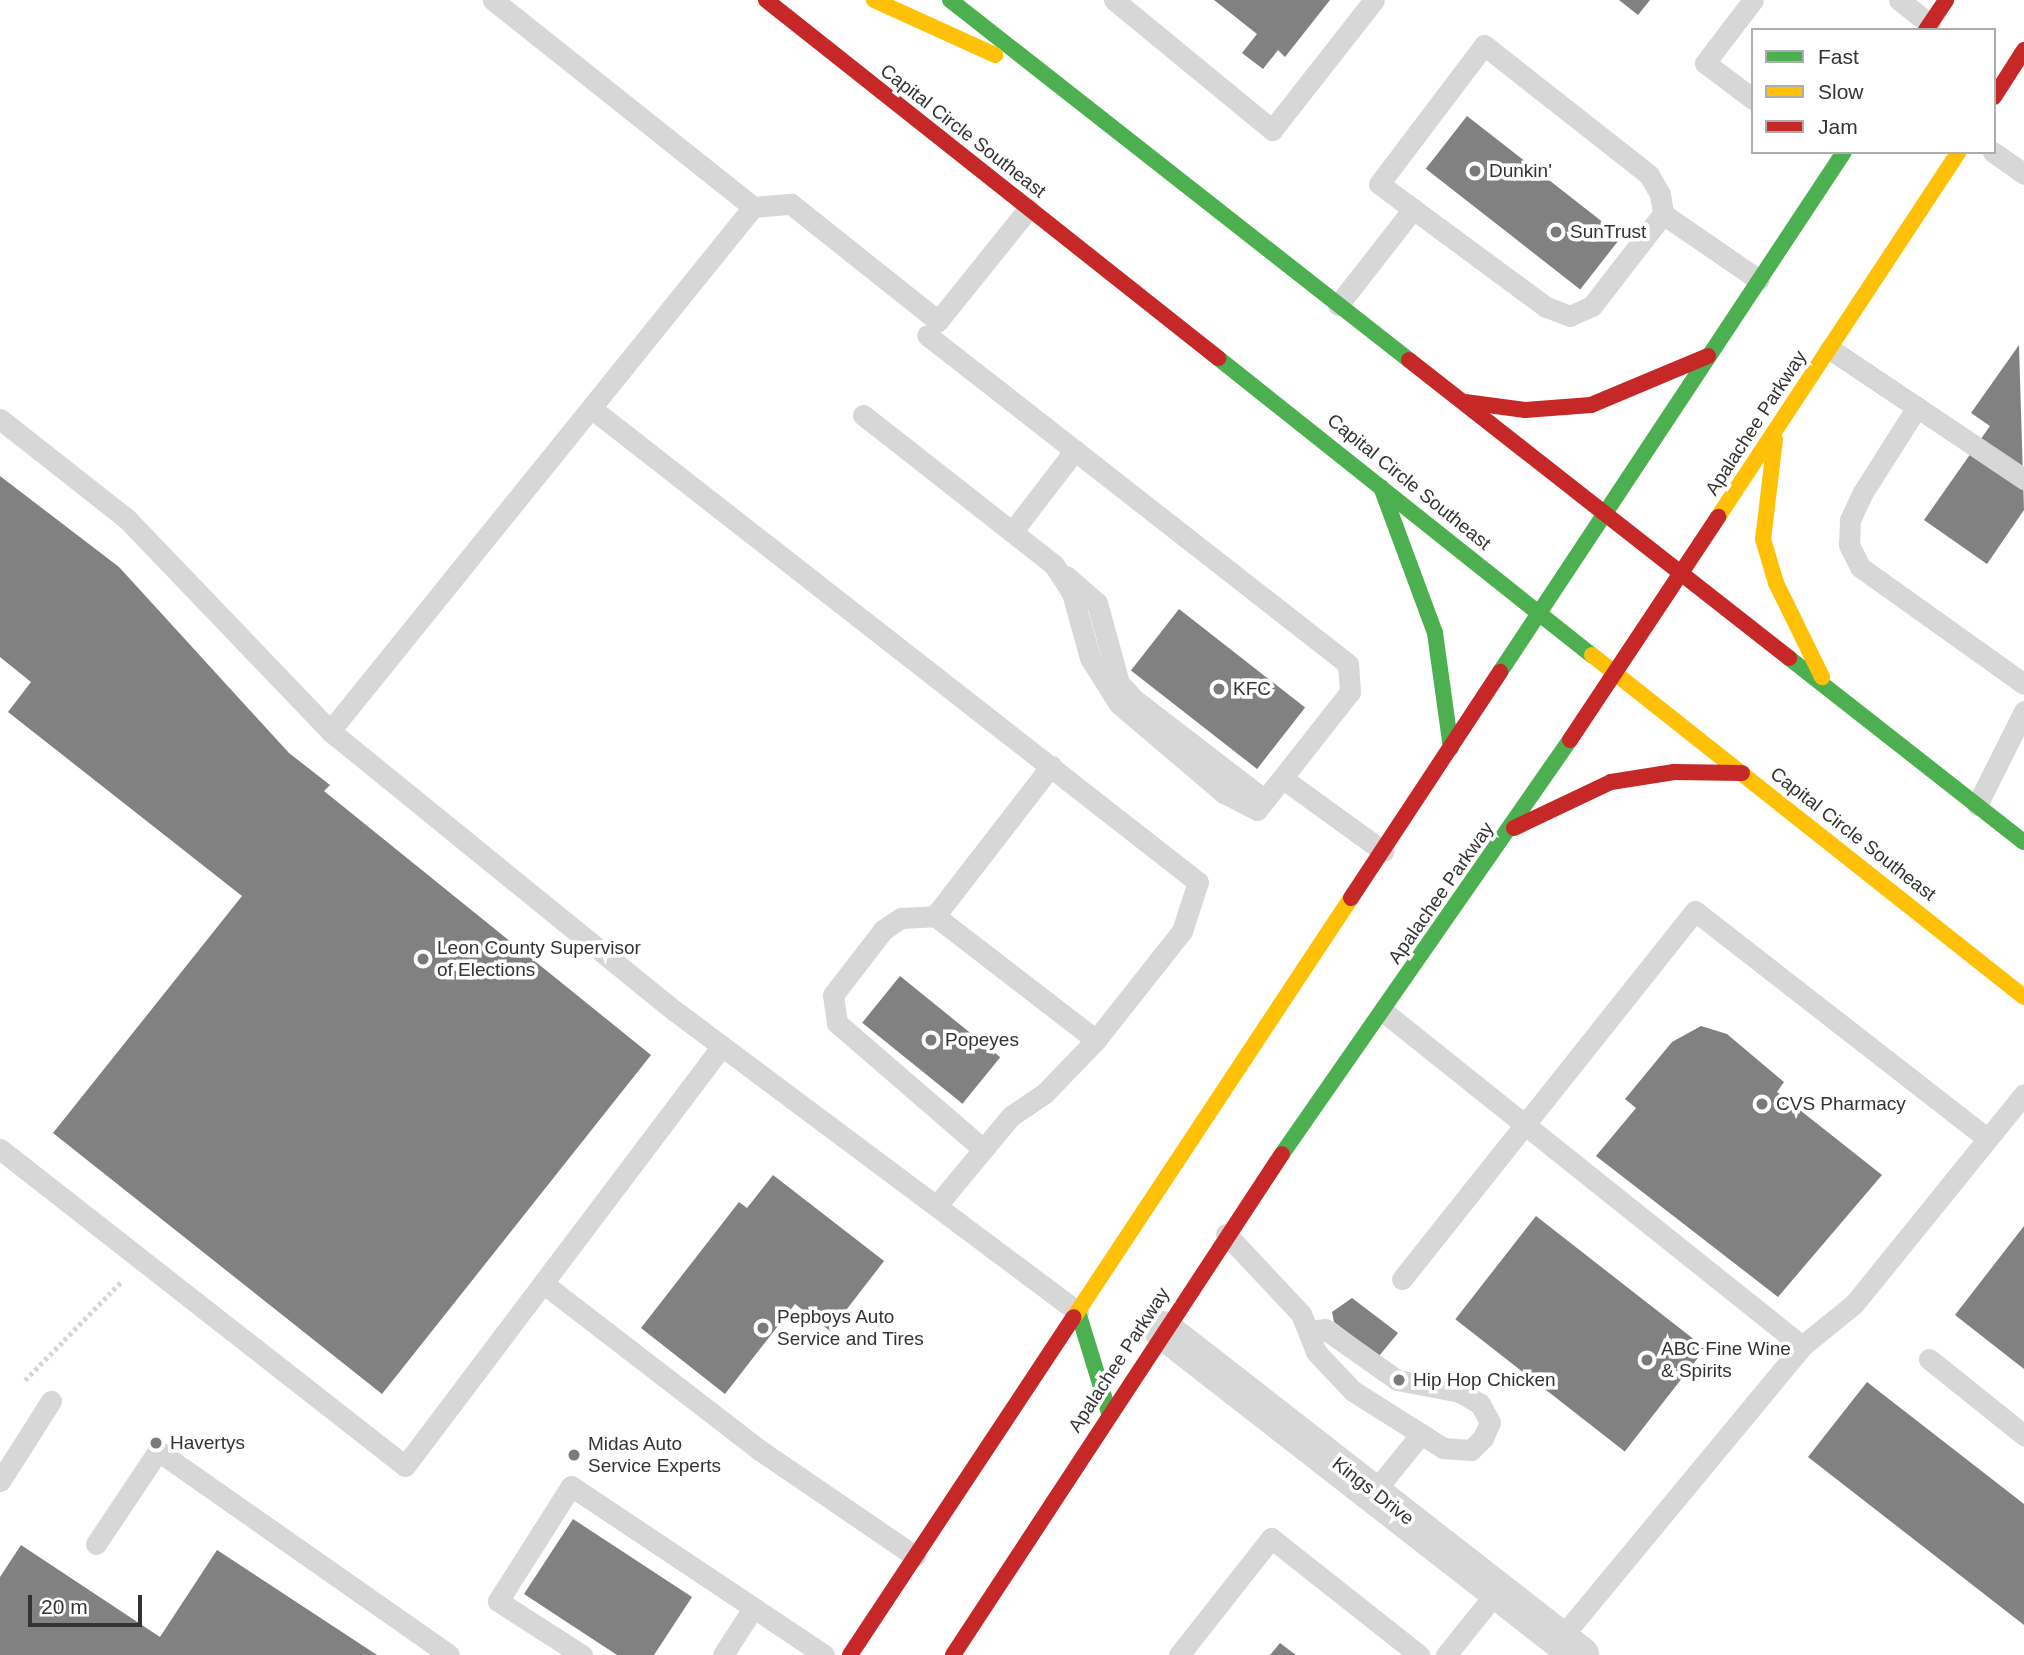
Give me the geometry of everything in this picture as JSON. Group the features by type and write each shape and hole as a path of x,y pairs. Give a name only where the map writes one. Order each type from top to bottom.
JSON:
{"main road":[{"name":"Capital Circle Southeast","path":"766,0 2024,997"},
{"path":"874,0 1045,78"},
{"path":"950,0 1045,78 2024,842"},
{"path":"1928,27 1946,0"},
{"path":"1996,94 2024,50"},
{"name":"Apalachee Parkway","path":"953,1655 1226,1234 1512,829 1958,154"},
{"path":"850,1655 1078,1312 1262,1025 1383,851 1602,513 1759,280 1835,156"},
{"path":"1462,401 1525,410 1591,405 1708,356"},
{"path":"1777,429 1763,539 1776,583 1826,686"},
{"path":"1380,485 1435,633 1451,748"},
{"path":"1512,829 1611,782 1674,772 1742,773"},
{"path":"1078,1312 1110,1413"}],"street":[{"name":"Kings Drive","path":"1163,1330 1570,1647"}],"lane":[{"path":"493,0 753,207 791,204 938,321 1028,209"},
{"path":"1114,0 1272,130 1374,0"},
{"path":"1751,98 1705,63 1753,0"},
{"path":"1899,0 1928,27"},
{"path":"1663,214 1592,306 1570,316 1546,307 1379,184 1484,45 1650,176 1663,214 1759,280"},
{"path":"1996,154 2024,174"},
{"path":"330,730 753,207"},
{"path":"1338,305 1413,209"},
{"path":"863,415 1050,562 1072,593 1090,658 1119,704 1224,793 1256,810 1350,692 1348,664 927,335"},
{"path":"1830,349 2024,478"},
{"path":"1917,407 1863,492 1850,520 1849,545 1860,566 2024,684"},
{"path":"591,408 1198,882 1182,931 1097,1040 1045,1093 1011,1116 937,1205"},
{"path":"0,419 127,519 330,730 722,1046 1078,1312"},
{"path":"1012,532 1075,450"},
{"path":"1977,805 2024,711"},
{"path":"934,916 1051,766"},
{"path":"1282,778 1383,851"},
{"path":"1402,1279 1522,1123 1695,911 1986,1138"},
{"path":"984,1149 837,1023 834,995 883,930 901,918 934,916 1097,1040"},
{"path":"1384,1012 1802,1346"},
{"path":"0,1149 405,1466 722,1046"},
{"path":"1570,1647 1802,1346 1854,1304 2024,1094"},
{"path":"1226,1234 1301,1314 1316,1352 1353,1391 1443,1448 1471,1450 1490,1422 1480,1404 1460,1392 1396,1380 1325,1329 1308,1331"},
{"path":"544,1284 758,1449 915,1556"},
{"path":"1929,1359 2024,1435"},
{"path":"0,1481 51,1401"},
{"path":"1374,1492 1421,1434"},
{"path":"96,1544 158,1451 449,1655"},
{"path":"582,1655 498,1601 571,1486 824,1655"},
{"path":"1179,1655 1271,1538 1419,1655"},
{"path":"1446,1655 1498,1590"},
{"path":"723,1655 753,1608"}],"path":[{"path":"24,1380 141,1262"}],"building":[{"path":"1214,0 1330,0 1285,57 1278,50 1263,69 1242,53 1257,34"},
{"path":"1619,0 1650,0 1638,15"},
{"path":"1467,116 1621,237 1580,289 1426,169"},
{"path":"2019,345 2024,510 1987,564 1924,520 1990,426 1971,413"},
{"path":"0,476 119,567 289,753 330,785 324,791 651,1055 382,1394 53,1133 242,896 8,712 31,682 0,657"},
{"name":"KFC","path":"1179,609 1305,708 1257,769 1131,670"},
{"name":"Popeyes","path":"900,976 1000,1057 962,1104 862,1023"},
{"path":"1701,1026 1727,1034 1784,1082 1777,1092 1882,1175 1778,1297 1596,1156 1636,1108 1625,1099 1672,1042"},
{"path":"773,1175 884,1261 830,1331 795,1304 725,1394 641,1328 739,1202 747,1208"},
{"path":"1536,1216 1705,1348 1625,1452 1455,1319"},
{"path":"2024,1226 2024,1369 1955,1315"},
{"path":"1352,1298 1398,1333 1379,1356 1334,1322 1332,1312"},
{"path":"1867,1382 2024,1504 2024,1625 1808,1457"},
{"path":"573,1519 692,1597 654,1655 617,1655 524,1594"},
{"path":"21,1545 160,1637 217,1550 377,1655 0,1655 0,1577"},
{"path":"1280,1643 1296,1655 1270,1655"}],"traffic: fast":[{"path":"950,0 1409,360"},
{"path":"1500,672 1843,154"},
{"path":"1218,358 1592,655"},
{"path":"1381,487 1435,633 1451,748"},
{"path":"1789,658 2024,842"},
{"path":"1282,1154 1570,740"},
{"path":"1078,1312 1109,1413"}],"traffic: slow":[{"path":"874,0 995,55"},
{"path":"1718,517 1958,154"},
{"path":"1775,439 1763,539 1776,583 1822,677"},
{"path":"1592,655 2024,997"},
{"path":"1074,1317 1351,898"}],"traffic: jam":[{"path":"766,0 1218,358"},
{"path":"1927,28 1946,0"},
{"path":"1996,94 2024,50"},
{"path":"1465,402 1525,410 1591,405 1708,356"},
{"path":"1409,360 1789,658"},
{"path":"1570,740 1718,517"},
{"path":"1351,898 1500,672"},
{"path":"1514,828 1611,782 1674,772 1742,773"},
{"path":"953,1655 1282,1154"},
{"path":"850,1655 1074,1317"}],"place":[{"name":"Dunkin'","path":"1475,171"},
{"name":"SunTrust","path":"1556,232"},
{"name":"KFC","path":"1219,689"},
{"name":"Leon County Supervisor of Elections","path":"423,959"},
{"name":"Popeyes","path":"931,1040"},
{"name":"CVS Pharmacy","path":"1762,1104"},
{"name":"Pepboys Auto Service and Tires","path":"763,1328"},
{"name":"ABC Fine Wine & Spirits","path":"1647,1360"},
{"name":"Hip Hop Chicken","path":"1399,1380"},
{"name":"Havertys","path":"156,1443"},
{"name":"Midas Auto Service Experts","path":"574,1455"}]}
